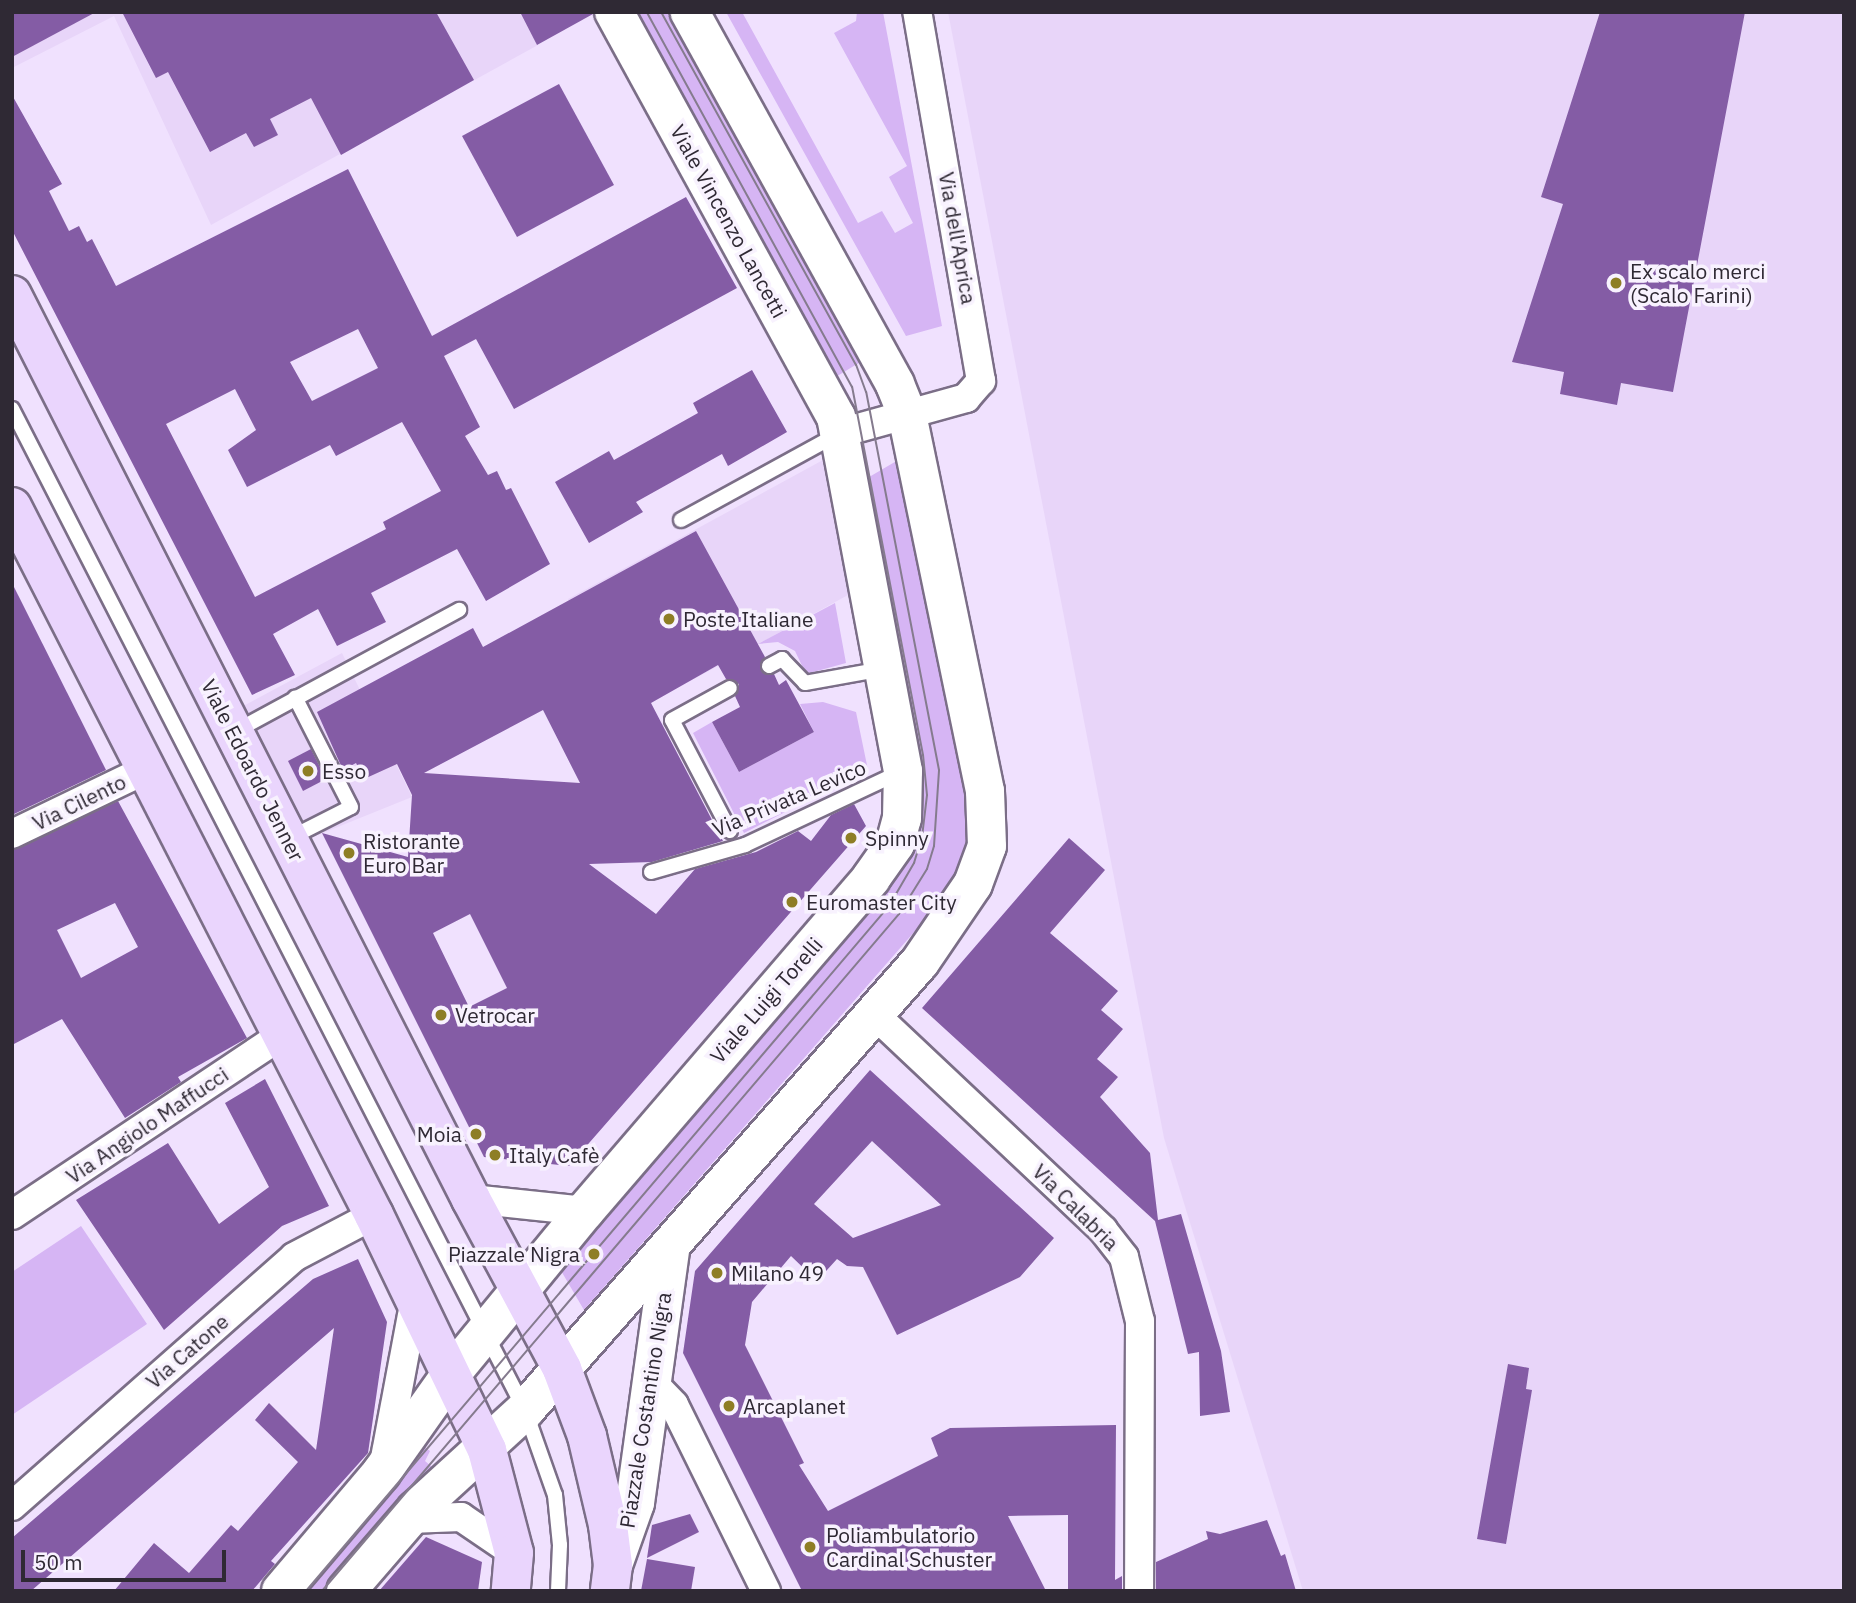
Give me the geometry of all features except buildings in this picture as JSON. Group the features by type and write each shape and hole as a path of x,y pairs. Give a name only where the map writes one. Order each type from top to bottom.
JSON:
{"main road":[{"name":"Viale Vincenzo Lancetti","path":"614,12 829,403 840,433 903,771"},
{"path":"670,1251 920,962 963,902 980,868 989,827 985,792 907,414 895,384 691,12"},
{"name":"Viale Edoardo Jenner","path":"12,295 24,348 234,732 471,1199"},
{"path":"12,507 374,1215 487,1450 514,1553 511,1591"},
{"name":"Viale Luigi Torelli","path":"585,1210 872,878 900,828 903,771"},
{"name":"Piazzale Costantino Nigra","path":"471,1199 562,1369 587,1436 611,1578"},
{"path":"281,1591 381,1473 431,1409 451,1374 585,1210"},
{"name":"Piazzale Costantino Nigra","path":"346,1591 409,1519 487,1450 670,1251"},
{"name":"Piazzale Costantino Nigra","path":"611,1578 633,1513 670,1251"}],"street":[{"name":"Via dell'Aprica","path":"907,414 966,398 981,381 917,12"},
{"path":"840,433 907,414"},
{"name":"Via Cilento","path":"12,834 145,770"},
{"name":"Via Calabria","path":"874,1014 1103,1230 1124,1257 1140,1321 1139,1591"},
{"name":"Via Angiolo Maffucci","path":"12,1216 282,1035"},
{"path":"471,1199 585,1210"},
{"name":"Via Catone","path":"12,1506 294,1257 374,1215"},
{"path":"381,1473 415,1300"},
{"path":"653,1383 674,1405 766,1591"},
{"path":"409,1519 461,1517 514,1553"}],"lane":[{"path":"12,409 525,1410 555,1494 560,1558 558,1591"},
{"path":"681,520 840,433"},
{"path":"234,732 459,610"},
{"path":"769,666 782,659 805,683 885,669"},
{"path":"730,688 672,720 730,831"},
{"path":"288,838 351,807 295,697"},
{"name":"Via Privata Levico","path":"651,872 746,845 903,771"}],"shaded area":[{"path":"12,12 519,12 538,45 211,225 114,16 12,68"},
{"path":"633,12 677,12 867,358 834,378"},
{"path":"726,12 742,12 858,223 882,211 895,233 913,223 889,177 907,166 834,33 856,21 857,12 883,12 942,326 906,336"},
{"path":"948,12 1844,12 1844,1591 1303,1591 1164,1138"},
{"path":"834,454 859,589 641,708 605,678 568,599"},
{"path":"905,456 968,774 968,838 960,867 929,915 584,1310 560,1269 894,878 864,480"},
{"path":"835,603 846,663 806,674 795,651 778,642 758,644"},
{"path":"342,653 412,797 298,843 232,712"},
{"path":"823,702 856,712 868,770 744,833 693,733 712,722 739,772 814,732 800,704"},
{"path":"81,1226 147,1324 12,1415 12,1272"},
{"path":"418,1442 430,1451 425,1461 432,1467 325,1591 294,1591"}],"tram line":[{"path":"306,1591 889,906 914,863 922,837 927,795 923,755 852,387 647,12"},
{"path":"322,1591 899,914 927,869 934,846 939,770 866,392 856,365 661,12"}],"place":[{"name":"Ex scalo merci (Scalo Farini)","path":"1616,283"},
{"name":"Poste Italiane","path":"669,619"},
{"name":"Esso","path":"308,771"},
{"name":"Spinny","path":"851,838"},
{"name":"Ristorante Euro Bar","path":"349,853"},
{"name":"Euromaster City","path":"792,902"},
{"name":"Vetrocar","path":"441,1015"},
{"name":"Moia","path":"476,1134"},
{"name":"Italy Cafè","path":"495,1155"},
{"name":"Piazzale Nigra","path":"594,1254"},
{"name":"Milano 49","path":"717,1273"},
{"name":"Arcaplanet","path":"729,1406"},
{"name":"Poliambulatorio Cardinal Schuster","path":"810,1547"}]}
